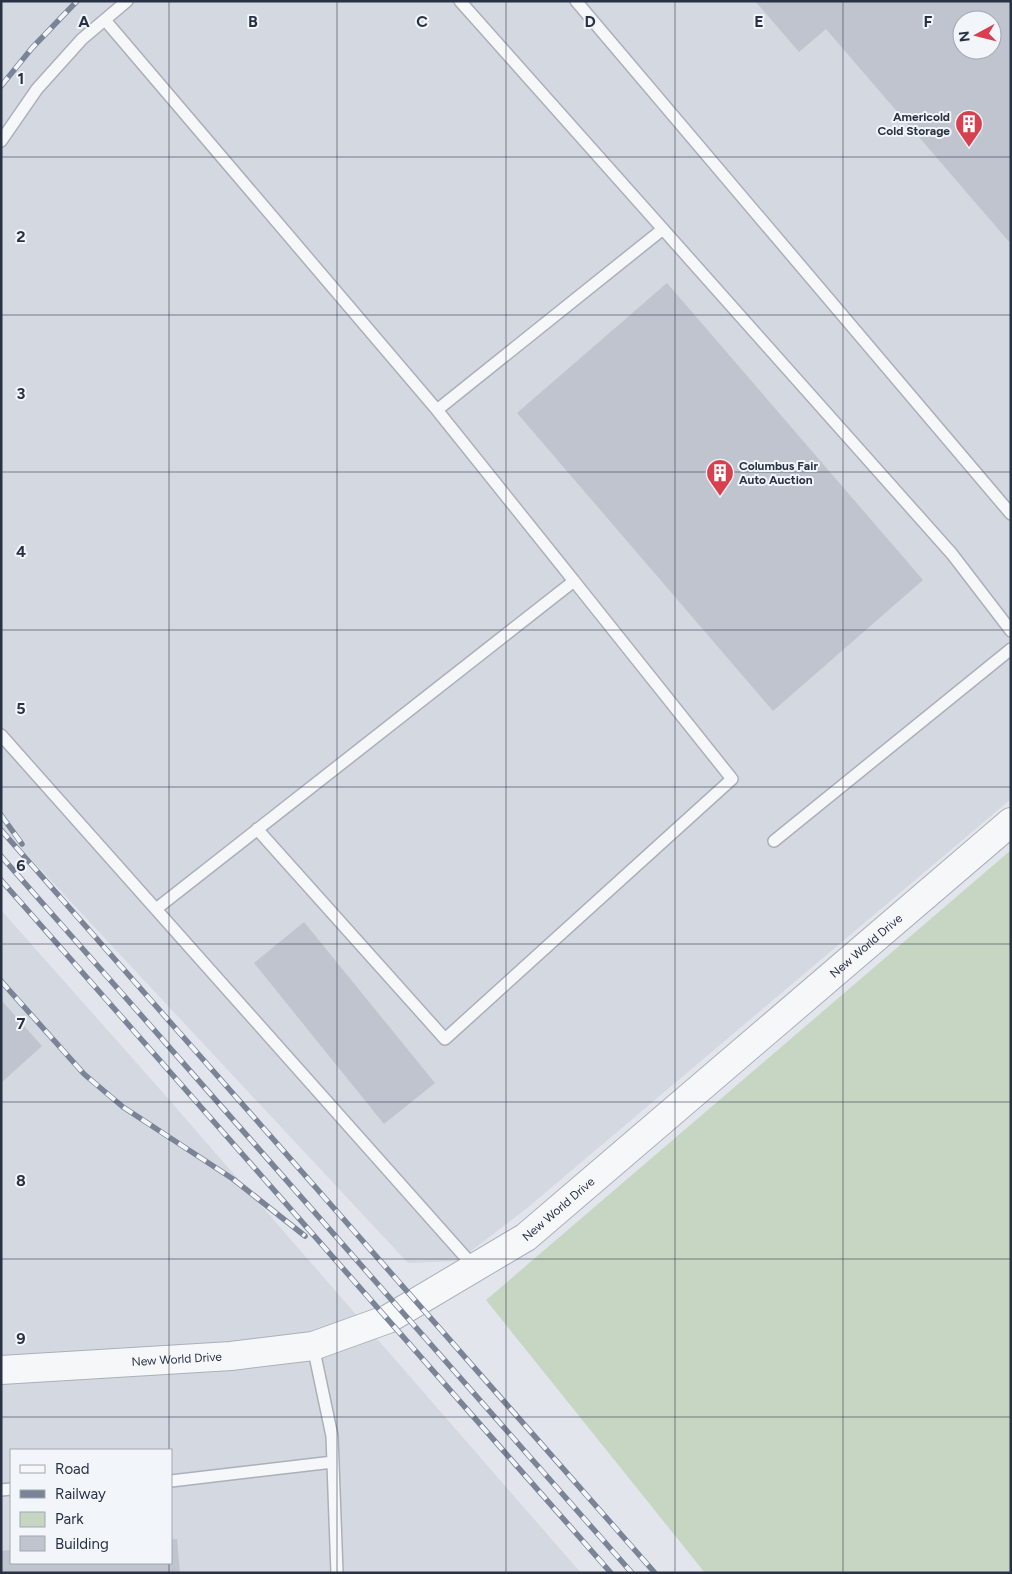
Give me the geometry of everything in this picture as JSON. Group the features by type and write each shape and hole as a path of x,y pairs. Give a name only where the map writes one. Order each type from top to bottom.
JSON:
{"street":[{"name":"New World Drive","path":"1,1370 231,1356 313,1346 388,1320 526,1237 1011,822"}],"lane":[{"path":"1,141 37,89 82,39 128,1"},
{"path":"460,1 952,554 1011,631"},
{"path":"576,1 1011,514"},
{"path":"105,20 437,410 732,779 445,1040 257,829"},
{"path":"437,410 662,229"},
{"path":"156,909 574,581"},
{"path":"774,841 1011,649"},
{"path":"1,736 475,1268"},
{"path":"313,1346 332,1436 337,1573"},
{"path":"172,1481 333,1462"}],"shaded area":[{"path":"1,1 1011,1 1011,799 526,1209 458,1261 408,1263 1,827"},
{"path":"1,910 158,1087 581,1573 1,1573"}],"green space":[{"path":"1011,850 1011,1573 705,1573 486,1300"}],"building":[{"name":"Americold Cold Storage","path":"755,1 1011,1 1011,244 826,29 799,52"},
{"name":"Columbus Fair Auto Auction","path":"667,283 923,580 773,711 517,413"},
{"path":"304,922 435,1083 384,1124 254,963"},
{"path":"1,1000 42,1046 1,1083"},
{"path":"172,1539 177,1539 180,1573 1,1573 1,1551 10,1550 10,1564 172,1564"}],"railway":[{"path":"1,86 32,48 77,1"},
{"path":"1,815 22,844"},
{"path":"1,830 655,1573"},
{"path":"1,856 632,1573"},
{"path":"1,880 611,1573"},
{"path":"1,981 84,1074 123,1107 233,1179 305,1236"}],"place":[{"name":"Americold Cold Storage","path":"969,148"},
{"name":"Columbus Fair Auto Auction","path":"720,497"}]}
